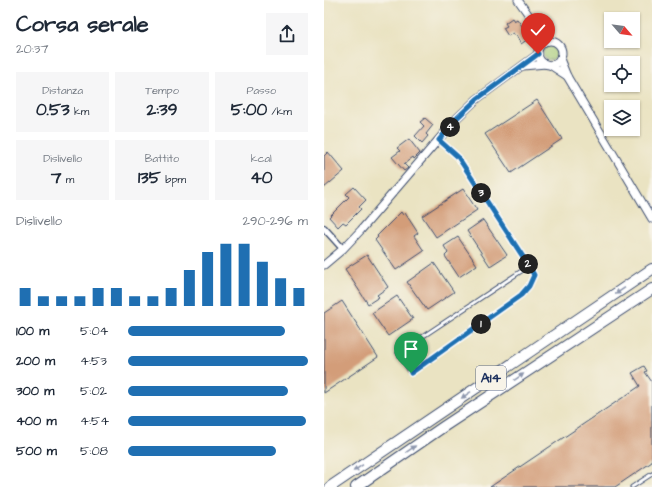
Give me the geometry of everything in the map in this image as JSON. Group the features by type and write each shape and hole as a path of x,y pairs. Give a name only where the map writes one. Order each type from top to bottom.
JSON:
{"highway":[{"name":"A14","path":"330,487 652,269"},
{"name":"A14","path":"356,487 652,289"}],"street":[{"path":"518,0 548,41"},
{"path":"538,28 540,46 538,54 540,60 567,76"},
{"path":"522,66 556,63 560,59 562,52 558,45 552,41 543,43 540,46"},
{"path":"324,265 343,249 361,230 457,118 477,99 538,54"},
{"path":"560,59 567,76 652,220"},
{"path":"324,228 343,249"}],"lane":[{"path":"439,140 458,157 529,266 534,275 529,286 521,295 411,373 398,352 529,266"},
{"path":"632,487 652,474"}],"green space":[{"path":"550,46 555,48 557,53 555,58 550,60 545,58 543,53 545,48"}],"building":[{"path":"512,18 514,21 517,19 531,37 521,44 516,35 515,36 513,33 508,36 503,28 507,26 505,23"},
{"path":"537,100 562,139 511,173 485,134"},
{"path":"425,118 433,125 426,134 428,136 422,143 415,136 424,126 420,122"},
{"path":"409,139 420,153 414,159 413,157 404,164 408,168 404,171 392,157 400,151 397,148"},
{"path":"328,152 344,171 324,188 324,156"},
{"path":"354,187 366,200 359,207 361,209 346,224 343,222 338,227 329,217 349,197 346,194"},
{"path":"463,189 477,210 436,237 422,216"},
{"path":"401,212 403,215 405,213 418,233 414,236 424,251 396,270 375,240 378,237 377,236"},
{"path":"483,220 507,255 490,266 467,231"},
{"path":"458,237 477,265 459,277 445,256 448,253 444,246"},
{"path":"367,255 388,287 377,295 379,297 368,304 345,269"},
{"path":"434,263 454,292 427,310 407,282"},
{"path":"397,296 413,319 388,336 372,313"},
{"path":"342,301 378,357 324,393 324,313"},
{"path":"644,366 647,371 645,372 652,382 652,462 615,487 490,487 640,386 632,373"}],"route":[{"path":"411,373 521,295 529,286 534,275 458,157 439,140 457,118 477,99 538,54"}]}
